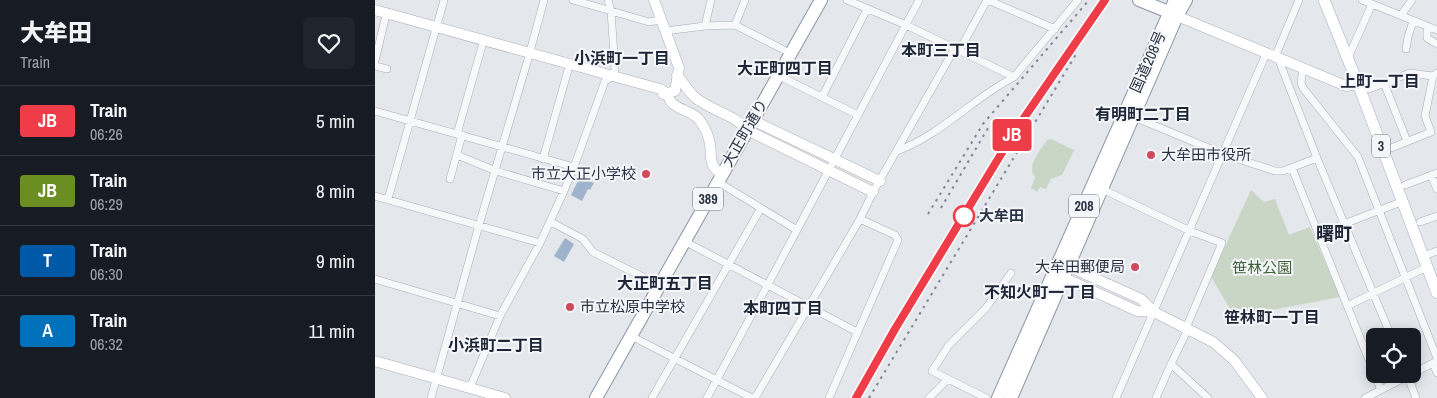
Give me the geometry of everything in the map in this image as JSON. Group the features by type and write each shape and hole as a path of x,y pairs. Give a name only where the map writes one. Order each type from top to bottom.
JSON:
{"highway":[{"name":"大正町通り","path":"774,74 784,50 812,0"},
{"name":"大正町通り","path":"587,398 718,176 774,74 821,0"},
{"path":"1139,0 1173,14"},
{"name":"国道208号","path":"998,398 1103,189 1134,117 1173,14 1175,0"},
{"name":"国道208号","path":"1011,398 1061,270 1173,14 1186,0"},
{"name":"大正町通り","path":"596,398 631,336 656,283 684,241 718,176"}],"main road":[{"name":"3","path":"1323,0 1358,84 1437,293"}],"street":[{"path":"388,200 444,0"},
{"path":"431,398 544,0"},
{"path":"573,0 649,22 659,21"},
{"path":"468,387 472,383 500,316 551,222 575,167 609,78 615,70 611,11 608,0"},
{"path":"649,0 665,31 679,68 675,91 668,94"},
{"path":"654,0 675,71 696,98 713,109 747,125 834,160 880,181"},
{"path":"705,26 711,0"},
{"path":"735,24 745,0"},
{"path":"847,0 906,25 1014,77"},
{"path":"707,398 919,0"},
{"path":"631,336 754,398 987,0 1055,29"},
{"path":"897,151 915,145 956,118 1001,84 1014,77 1078,0"},
{"path":"1116,398 1223,154 1299,0"},
{"path":"1363,0 1437,30"},
{"path":"1401,15 1412,0"},
{"path":"1347,60 1372,4"},
{"path":"821,97 867,8"},
{"path":"375,10 482,46 529,56 568,70 660,89 668,94 673,103 695,116 703,126 710,144 710,159 718,176 761,208 797,230"},
{"path":"1173,14 1346,86 1358,84"},
{"path":"375,16 436,30 609,78"},
{"path":"375,61 385,19"},
{"path":"1406,49 1407,36 1413,21"},
{"path":"665,31 735,24 784,50"},
{"path":"1427,26 1427,38 1437,44"},
{"path":"450,179 457,155 459,134 482,46"},
{"path":"1273,56 1388,328"},
{"path":"375,66 387,69"},
{"path":"1303,68 1301,83 1303,88 1354,151 1405,277 1436,361 1437,373"},
{"path":"543,159 568,70"},
{"path":"1369,89 1410,73 1435,74 1425,116 1431,132 1391,148"},
{"path":"774,74 858,115"},
{"path":"1384,83 1407,141"},
{"path":"703,126 713,109"},
{"path":"375,111 575,167"},
{"path":"1134,117 1223,154 1275,171 1291,168 1317,158"},
{"path":"747,125 829,171 873,192"},
{"path":"457,155 496,171 565,191"},
{"path":"1291,168 1381,390"},
{"path":"1405,185 1434,174 1437,189"},
{"path":"1103,189 1222,243 1156,398"},
{"path":"375,196 540,243"},
{"path":"1318,234 1401,202"},
{"path":"652,398 761,208"},
{"path":"1420,222 1437,216"},
{"path":"829,398 898,240 895,235 860,219"},
{"path":"551,222 583,239 593,252 656,283"},
{"path":"684,241 857,332"},
{"path":"1347,306 1405,277 1437,251"},
{"path":"1061,270 1141,299 1154,312 1213,342 1234,360 1262,398"},
{"path":"986,398 932,371 949,345 987,308 1011,273"},
{"path":"375,279 458,302 500,316"},
{"path":"375,360 505,398"},
{"path":"1421,368 1436,361"},
{"path":"1171,364 1208,398"},
{"path":"929,398 948,379"},
{"path":"1365,398 1393,383"},
{"path":"1410,383 1416,398"}],"green space":[{"path":"1051,139 1074,150 1062,175 1051,179 1046,189 1040,187 1037,192 1031,188 1035,178 1032,168 1033,163 1047,140"},
{"name":"笹林公園","path":"1251,190 1264,202 1275,199 1289,235 1310,227 1340,297 1235,317 1211,277"}],"water":[{"path":"580,177 594,183 590,190 588,189 582,201 571,195"},
{"path":"565,238 574,244 564,262 554,256"}],"railway":[{"path":"928,214 983,124 1089,0"},
{"path":"856,398 895,329 1015,131 1105,0"},
{"path":"869,398 1078,51"},
{"path":"941,208 988,128"}],"train":[{"name":"JB","path":"856,398 895,329 1015,131 1105,0"}],"place":[{"name":"大牟田市役所","path":"1151,155"},
{"name":"市立大正小学校","path":"646,174"},
{"name":"大牟田","path":"964,216"},
{"name":"大牟田郵便局","path":"1135,267"},
{"name":"市立松原中学校","path":"570,307"}],"district":[{"name":"本町三丁目","path":"941,50"},
{"name":"小浜町一丁目","path":"622,58"},
{"name":"大正町四丁目","path":"785,68"},
{"name":"上町一丁目","path":"1380,81"},
{"name":"有明町二丁目","path":"1143,114"},
{"name":"曙町","path":"1334,234"},
{"name":"大正町五丁目","path":"665,283"},
{"name":"不知火町一丁目","path":"1040,292"},
{"name":"本町四丁目","path":"783,308"},
{"name":"笹林町一丁目","path":"1272,317"},
{"name":"小浜町二丁目","path":"496,345"}]}
